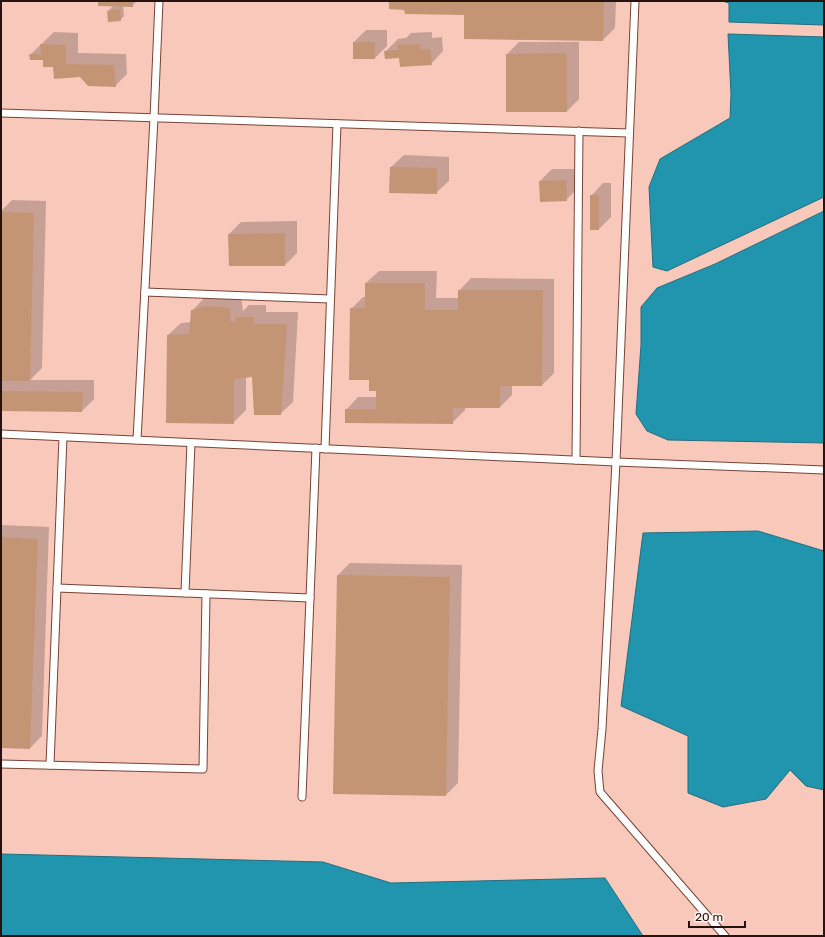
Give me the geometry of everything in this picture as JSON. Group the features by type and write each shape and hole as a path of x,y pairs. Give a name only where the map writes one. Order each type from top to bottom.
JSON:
{"lane":[{"path":"137,440 159,1"},
{"path":"635,1 616,462 602,729 598,771 600,792 724,936"},
{"path":"1,113 629,133"},
{"path":"325,449 337,124"},
{"path":"576,460 580,131"},
{"path":"145,292 330,299"},
{"path":"1,434 824,470"},
{"path":"50,765 63,437"},
{"path":"185,593 191,443"},
{"path":"302,797 316,448"},
{"path":"57,588 310,598"},
{"path":"1,764 203,769 206,594"}],"water":[{"path":"722,1 824,1 824,25 729,22 729,3"},
{"path":"728,34 824,37 824,197 667,271 653,267 649,187 660,159 730,118 731,94"},
{"path":"824,211 824,443 668,440 647,431 636,414 641,345 641,307 657,288 715,264"},
{"path":"758,531 824,551 824,790 806,786 790,770 766,799 723,807 688,793 688,736 621,706 643,533"},
{"path":"1,854 323,862 391,883 605,878 643,936 1,936"}],"building":[{"path":"98,1 133,1 133,7 98,6"},
{"path":"389,1 604,1 603,41 464,39 464,15 405,14 404,10 389,9"},
{"path":"120,9 121,21 108,22 107,11"},
{"path":"353,42 375,42 375,59 353,59"},
{"path":"40,44 66,45 66,64 114,65 116,87 88,86 80,77 54,79 53,67 43,67 43,60 30,60 29,54 41,55"},
{"path":"420,44 421,50 430,49 432,65 400,67 399,58 385,59 384,51 398,50 397,45"},
{"path":"567,53 567,112 506,112 506,54"},
{"path":"390,167 437,168 437,194 389,193"},
{"path":"566,180 567,201 540,202 539,181"},
{"path":"590,195 599,195 599,230 590,230"},
{"path":"1,212 34,213 30,381 1,381"},
{"path":"285,233 285,266 229,266 228,234"},
{"path":"365,283 425,283 425,310 458,310 458,290 543,290 542,386 500,386 500,408 453,408 453,424 345,423 345,409 376,409 376,391 369,391 369,380 349,380 350,308 365,308"},
{"path":"206,306 229,308 231,322 236,322 235,317 254,317 254,324 287,324 281,415 254,415 252,377 234,379 234,424 166,423 167,335 189,334 191,310"},
{"path":"1,391 83,392 82,412 1,411"},
{"path":"1,537 38,539 30,749 1,748"},
{"path":"337,575 450,577 446,796 333,794"}]}
